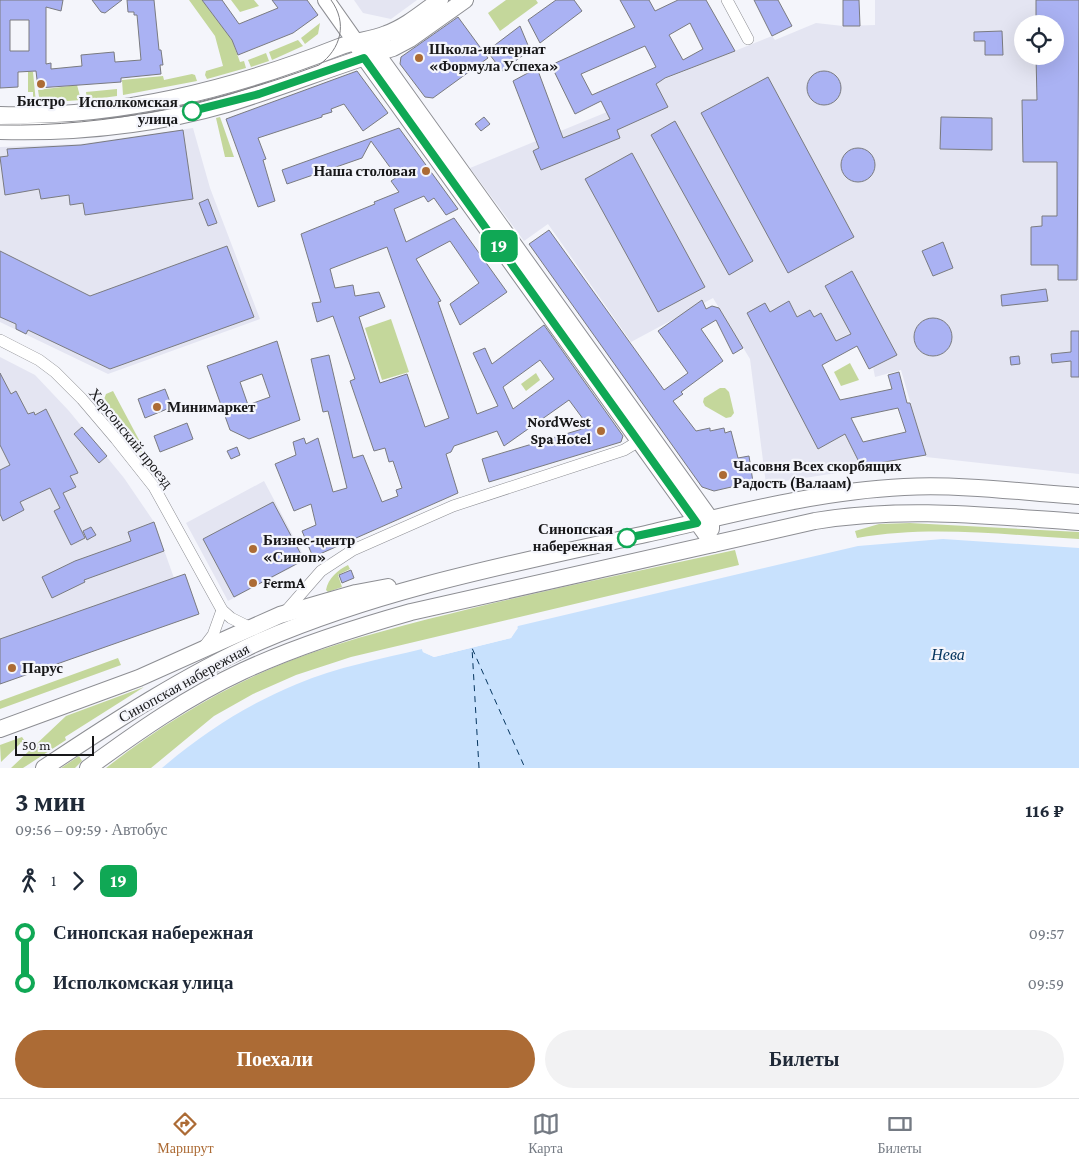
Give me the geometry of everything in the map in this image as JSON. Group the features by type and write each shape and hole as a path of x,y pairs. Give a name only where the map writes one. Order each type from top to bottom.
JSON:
{"main road":[{"path":"326,0 355,41 370,55 704,521 712,544"},
{"path":"0,115 105,111 221,89 271,73 355,41 376,38 394,31 440,0"},
{"path":"0,131 68,130 160,118 225,104 370,55 410,39 465,0"},
{"name":"Синопская набережная","path":"44,768 118,720 222,660 288,630 418,586 814,498 902,487 937,486 1079,496"},
{"name":"Синопская набережная","path":"88,768 169,712 242,672 288,652 348,630 411,612 815,521 877,513 945,512 1079,522"},
{"name":"Синопская набережная","path":"0,729 139,678 202,648 280,615 356,593 390,586 418,586"}],"street":[{"path":"727,0 748,39"},
{"name":"Херсонский проезд","path":"0,340 39,360 55,372 82,399 154,487 222,610 231,618 251,628"},
{"name":"Синопская набережная","path":"280,615 295,603 321,571 353,550 434,514 499,490 624,450 644,438"},
{"path":"202,648 213,635 222,610"}],"shaded area":[{"path":"354,0 417,0 391,19 363,13"},
{"path":"875,0 1079,0 1079,474 926,457 901,370 875,377 873,367 896,354 852,271 825,286 857,346 812,346 789,302 779,307 862,469 766,484 750,359 713,298 631,342 548,224 524,241 470,168 607,112 657,87 656,83 772,36 775,40 816,23 843,26 875,25"},
{"path":"193,128 210,188 260,319 108,374 0,322 0,147 80,144"},
{"path":"0,357 35,375 69,411 124,478 154,522 174,578 185,574 199,614 0,684"},
{"name":"Бизнес-центр «Синоп»","path":"264,481 306,560 228,601 186,523"}],"green space":[{"path":"189,0 202,0 232,40 240,62 244,61 246,68 207,79 206,71 223,66 215,36"},
{"path":"231,0 254,0 259,6 240,12"},
{"path":"506,0 536,0 538,3 500,31 488,13"},
{"path":"320,23 318,34 305,44 301,38"},
{"path":"298,40 303,46 272,60 269,52"},
{"path":"266,53 269,61 251,67 248,60"},
{"path":"28,72 33,72 36,103 33,103 33,92 28,92"},
{"path":"195,75 197,81 123,95 122,80 163,76 164,80"},
{"path":"77,85 81,100 40,103 38,90"},
{"path":"117,89 117,96 87,100 86,92"},
{"path":"220,117 234,157 225,157 216,118"},
{"path":"391,319 409,372 382,380 365,328"},
{"path":"850,363 859,380 841,386 834,372"},
{"path":"536,373 540,380 526,391 521,384"},
{"path":"720,388 725,388 729,392 734,413 731,417 726,418 705,406 703,402 704,398"},
{"path":"113,391 153,469 103,402 106,394"},
{"path":"910,523 1079,532 1079,539 968,532 912,532 857,538 855,531 879,524"},
{"path":"735,550 739,565 351,657 296,675 253,694 214,716 151,768 106,768 149,736 218,694 267,670 314,652 382,631 473,608"},
{"path":"348,565 350,569 338,575 342,587 328,592 326,590 331,578"},
{"path":"118,658 121,665 0,709 0,701"},
{"path":"144,687 65,737 66,740 23,768 11,768 66,716"},
{"path":"22,737 24,740 1,762 0,745"},
{"path":"79,756 82,761 75,768 61,768"}],"water":[{"name":"Нева","path":"943,539 1079,548 1079,768 162,768 209,732 260,701 312,678 343,668 422,649 423,652 434,657 511,638 518,626 858,546"}],"pier":[{"path":"516,626 518,628 511,638 434,657 423,652 422,649 434,654 510,636"}],"building":[{"path":"0,0 63,0 61,11 46,7 46,64 51,63 51,69 82,66 81,55 114,52 115,62 141,60 137,15 134,15 134,12 128,12 127,0 154,0 159,50 161,50 163,65 160,65 161,74 121,78 121,82 38,88 36,71 18,72 18,87 0,88","holes":["10,20 29,20 29,51 10,51"]},
{"path":"92,0 122,0 105,13 101,12"},
{"path":"202,0 222,0 239,24 278,8 272,0 307,0 318,15 293,33 238,55 232,40"},
{"path":"556,0 574,0 582,11 540,43 528,20"},
{"path":"620,0 649,0 655,11 678,0 706,0 735,51 665,78 656,84 668,107 617,130 620,138 541,170 533,151 539,148 513,81 537,68 563,138 610,119 601,101 575,114 551,65 635,27","holes":["690,23 703,49 683,60 669,35","645,46 656,67 592,95 581,74"]},
{"path":"754,0 778,0 792,26 772,36"},
{"path":"843,0 859,0 860,26 843,26"},
{"path":"1036,0 1079,0 1077,280 1058,280 1058,265 1031,265 1031,227 1042,226 1042,216 1057,216 1057,162 1023,162 1022,100 1037,100 1036,65 1064,65 1064,15 1036,15"},
{"name":"Школа-интернат «Формула Успеха»","path":"458,17 488,58 433,98 425,97 400,64 401,57"},
{"path":"520,26 530,50 502,71 487,51"},
{"path":"1002,31 1003,55 985,55 985,41 974,41 974,32"},
{"path":"357,71 388,113 363,131 344,104 331,109 332,112 322,115 322,117 258,138 266,159 263,160 275,201 258,207 226,119"},
{"path":"824,71 836,76 841,88 836,100 824,105 812,100 807,88 812,76"},
{"path":"768,77 854,237 788,273 701,113"},
{"path":"484,117 490,124 481,131 475,124"},
{"path":"941,117 992,118 992,150 940,149"},
{"path":"675,121 753,261 729,275 651,135"},
{"path":"399,128 458,209 446,215 434,198 428,202 424,196 394,209 406,242 454,218 507,292 460,325 450,304 479,283 450,241 416,259 441,301 438,302 477,414 498,406 473,353 485,348 492,364 544,325 623,436 621,442 489,482 482,459 589,427 569,400 504,446 497,431 454,446 451,452 446,454 458,493 313,557 302,531 316,525 311,504 294,511 275,464 296,455 293,442 304,438 306,444 318,438 333,492 347,488 328,411 323,412 311,359 329,355 353,458 363,455 382,502 398,496 396,490 402,488 393,461 389,462 385,448 374,451 350,381 355,379 333,316 317,322 312,303 321,302 301,234 375,204 374,202 399,192 391,181 397,177 371,141 362,158 287,184 282,170","holes":["387,247 449,418 425,427 407,374 380,383 359,317 385,307 379,292 355,296 353,285 335,288 330,269","540,360 554,379 513,409 503,387"]},
{"path":"183,130 193,199 85,215 83,203 70,205 69,195 41,199 39,189 5,195 0,157 8,156 7,149 81,145"},
{"path":"858,148 870,153 875,165 870,177 858,182 846,177 841,165 846,153"},
{"path":"632,153 705,287 658,312 585,179"},
{"path":"208,199 217,223 208,226 199,203"},
{"path":"549,230 664,390 688,373 658,331 702,300 706,309 712,306 719,308 743,348 733,354 716,320 701,329 723,361 681,392 683,394 673,401 696,431 724,428 725,433 731,431 738,458 749,456 753,482 714,491 702,487 529,244"},
{"path":"943,242 953,268 933,276 922,251"},
{"path":"227,246 254,317 110,369 28,330 26,334 16,329 16,324 0,317 0,251 90,296"},
{"path":"852,271 897,355 869,369 857,346 822,365 840,400 892,389 888,375 899,372 907,403 910,403 926,455 861,466 845,434 818,449 747,313 765,303 770,312 789,301 797,317 810,310 814,317 821,313 836,341 851,334 825,286","holes":["898,408 906,432 863,442 851,418"]},
{"path":"1046,289 1048,301 1002,306 1001,295"},
{"path":"933,318 940,319 946,324 951,330 951,344 946,350 940,355 933,356 926,355 920,350 915,344 914,337 915,330 920,324 926,319"},
{"path":"1071,331 1079,331 1079,377 1071,377 1071,361 1052,363 1051,354 1071,352"},
{"path":"277,341 300,420 249,439 230,430 207,366","holes":["262,374 270,397 248,405 240,382"]},
{"path":"1019,356 1020,364 1011,365 1010,357"},
{"path":"0,373 11,394 16,391 28,414 34,412 35,415 46,409 78,473 70,476 76,487 63,493 85,538 71,545 54,511 60,508 50,488 20,502 24,510 3,521 0,514 0,470 10,465 0,445"},
{"path":"165,389 172,407 145,418 138,399"},
{"path":"187,423 193,439 160,452 154,436"},
{"path":"82,427 107,456 99,463 74,434"},
{"path":"237,447 240,455 231,459 227,451"},
{"name":"Бизнес-центр «Синоп»","path":"273,502 304,560 234,597 203,539"},
{"path":"154,522 164,551 84,580 85,582 52,598 42,577 75,561 131,541 128,532"},
{"path":"91,527 96,535 87,540 83,531"},
{"path":"351,570 354,578 342,583 339,575"},
{"path":"185,574 199,614 0,684 0,639"}],"ferry route":[{"path":"479,768 472,648 525,768"}],"tram line":[{"path":"0,125 82,122 162,110 241,91 319,65 333,51 340,35 339,18 331,0"}],"bus line":[{"name":"19","path":"192,111 259,94 364,58 697,523 627,538"}],"place":[{"name":"Школа-интернат «Формула Успеха»","path":"419,58"},
{"name":"Бистро","path":"41,84"},
{"name":"Исполкомская улица","path":"192,111"},
{"name":"Наша столовая","path":"426,171"},
{"name":"Минимаркет","path":"157,407"},
{"name":"NordWest Spa Hotel","path":"601,431"},
{"name":"Часовня Всех скорбящих Радость (Валаам)","path":"723,475"},
{"name":"Синопская набережная","path":"627,538"},
{"name":"Бизнес-центр «Синоп»","path":"253,549"},
{"name":"FermA","path":"253,583"},
{"name":"Парус","path":"12,668"}]}
